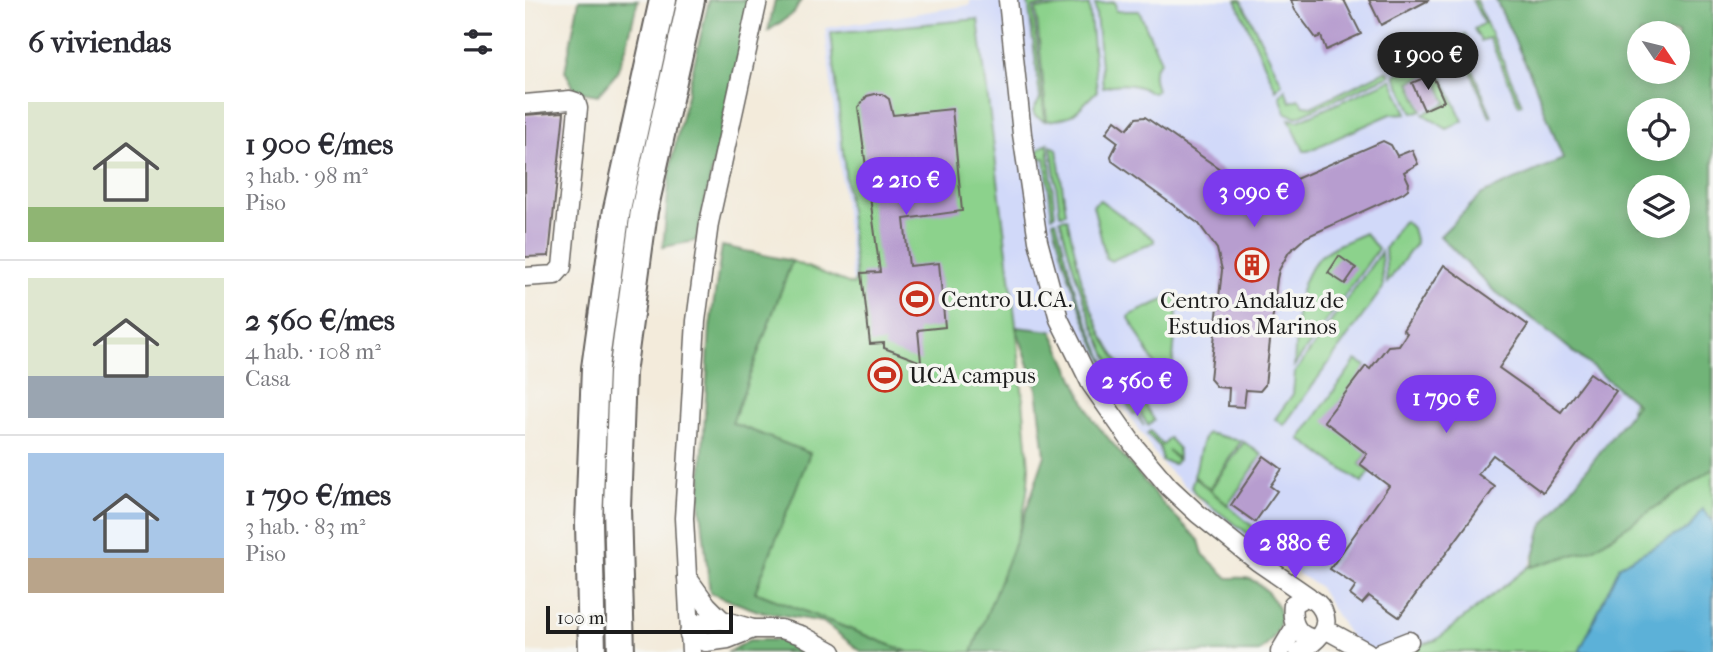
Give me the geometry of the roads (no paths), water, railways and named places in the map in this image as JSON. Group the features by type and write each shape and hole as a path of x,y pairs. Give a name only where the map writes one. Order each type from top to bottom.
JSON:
{"highway":[{"path":"593,652 589,523 595,368 617,209 663,0"},
{"path":"621,652 617,507 622,373 644,211 691,0"}],"street":[{"path":"690,643 684,547 686,465 696,321 703,259 732,112 758,0"},
{"path":"1009,0 1022,134 1038,241 1059,319 1105,407 1149,465 1198,514 1273,573 1301,601 1319,604 1324,614 1320,634 1310,646 1299,652"},
{"path":"525,104 571,100 576,102 578,108 562,268 555,275 525,277"},
{"path":"687,577 707,605 722,620"},
{"path":"1280,652 1295,627 1301,601"},
{"path":"690,643 704,622 722,620 753,629 781,629 819,643 832,652"},
{"path":"1295,627 1307,638 1320,634 1367,652"},
{"path":"690,643 728,639 753,629"},
{"path":"714,652 728,639"},
{"path":"1381,652 1409,641"}],"water":[{"path":"1702,509 1713,521 1713,652 1579,652 1620,565 1689,528"}],"place":[{"name":"Centro Andaluz de Estudios Marinos","path":"1252,265"},
{"name":"Centro U.CA.","path":"917,299"},
{"name":"UCA campus","path":"885,375"}]}
